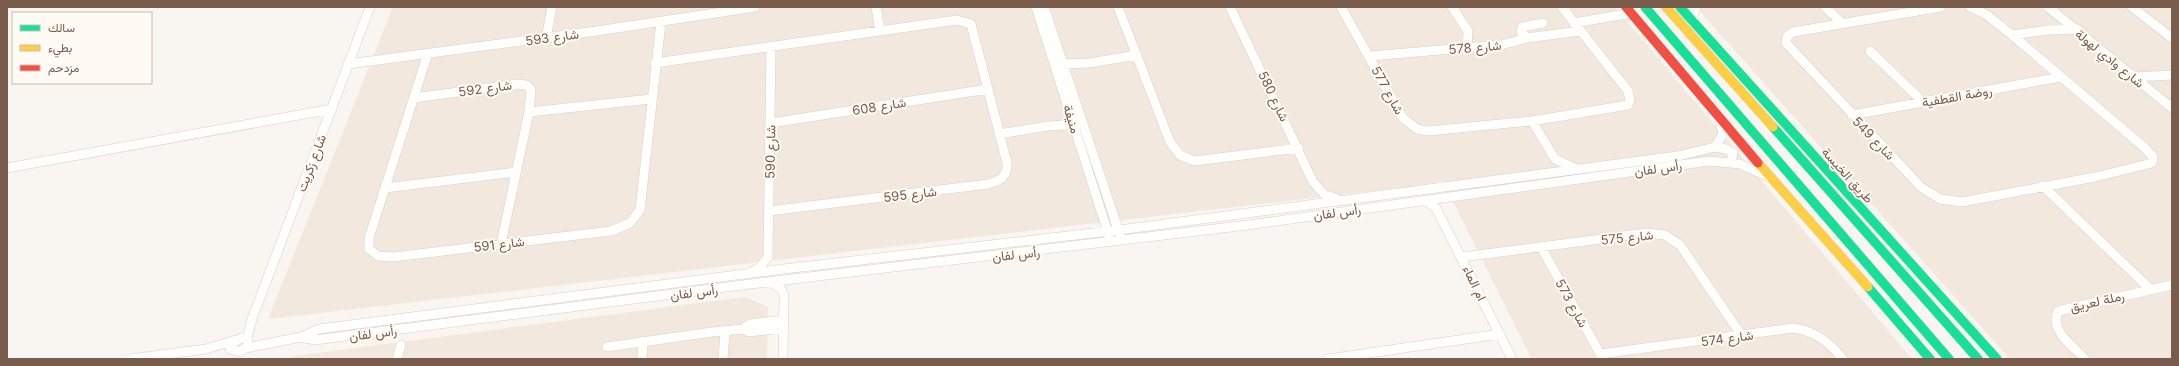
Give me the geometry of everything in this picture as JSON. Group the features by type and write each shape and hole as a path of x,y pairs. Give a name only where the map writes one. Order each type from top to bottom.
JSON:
{"main road":[{"path":"1645,7 1949,359"},
{"name":"طريق الخيسة","path":"1666,7 1978,359"},
{"name":"طريق الخيسة","path":"1680,7 1997,359"},
{"path":"1629,10 1720,120 1771,179 1853,269 1930,359"},
{"path":"1673,39 1688,81"},
{"path":"1719,50 1740,91"},
{"path":"1800,211 1856,250"},
{"path":"1951,328 1991,359"}],"street":[{"name":"شارع زكريت","path":"239,348 252,319 370,7"},
{"path":"546,38 552,7"},
{"name":"شارع 593","path":"348,64 661,22 755,7"},
{"path":"876,7 880,31"},
{"name":"منيفة","path":"1036,7 1122,241"},
{"name":"منيفة","path":"1044,7 1064,67 1095,197 1108,231 1110,242"},
{"path":"1118,7 1170,142 1175,151 1183,158 1194,161 1299,148"},
{"name":"شارع 580","path":"1230,7 1299,148 1315,187"},
{"name":"شارع 577","path":"1341,7 1403,118 1417,129 1434,131 1621,108 1630,102 1630,97 1626,89 1562,7"},
{"path":"1452,7 1468,31 1468,48"},
{"path":"1694,23 1693,16 1696,7"},
{"path":"1825,7 1843,24"},
{"name":"شارع 549","path":"1941,7 1793,32 1785,40 1788,47 1921,187 1937,198 1950,202 1962,202 2095,177 2149,164 2153,160 2149,151 2012,35 1987,15 1970,7"},
{"name":"شارع وادي لهولة","path":"2048,7 2075,26 2147,84 2172,101"},
{"name":"شارع وادي لهولة","path":"2056,7 2075,26"},
{"path":"2132,7 2172,38"},
{"path":"1574,22 1629,10"},
{"name":"شارع 595","path":"655,63 956,20 968,22 974,30 1008,170 1004,177 993,183 769,211"},
{"name":"شارع 591","path":"428,53 368,244 369,249 378,256 393,257 612,231 624,227 635,219 640,210 655,63 661,22"},
{"path":"1527,38 1522,32 1522,27 1542,23"},
{"path":"2012,35 2075,26"},
{"name":"شارع 578","path":"1369,56 1505,44 1527,38 1580,31"},
{"name":"شارع 590","path":"768,257 771,47"},
{"path":"1870,51 1923,102"},
{"path":"1064,67 1137,56"},
{"path":"2137,76 2172,76"},
{"name":"روضة القطفية","path":"1852,115 2061,77"},
{"path":"2147,84 2156,81 2159,77"},
{"name":"شارع 592","path":"414,98 522,84 529,87 532,92 501,244"},
{"name":"شارع وادي لهولة","path":"2147,84 2172,108"},
{"name":"شارع 608","path":"770,123 988,89"},
{"path":"529,112 651,99"},
{"path":"7,168 332,109"},
{"path":"1532,120 1555,159 1580,170"},
{"path":"1720,120 1723,134 1715,148 1726,149 1733,153 1731,162"},
{"path":"999,134 1078,122"},
{"name":"رأس لفان","path":"301,337 309,332 319,329 784,269 1119,230 1302,204 1580,170 1691,154 1715,148"},
{"path":"1544,174 1550,169 1555,159"},
{"name":"رأس لفان","path":"130,359 206,349 239,348 301,337 315,340 826,275 1122,241 1709,161 1731,162 1751,168 1771,179"},
{"path":"385,188 516,172"},
{"path":"2043,186 2150,289"},
{"path":"1302,204 1312,195 1315,187 1326,195 1341,199"},
{"path":"1436,208 1444,197"},
{"name":"ام الماء","path":"1425,200 1436,208 1512,359"},
{"name":"شارع 575","path":"1462,257 1653,232 1671,237 1684,249 1742,336"},
{"name":"شارع 573","path":"1541,247 1601,357"},
{"path":"748,274 760,267 768,257 776,266 784,269"},
{"path":"825,264 826,275"},
{"path":"784,295 796,279"},
{"path":"771,282 782,289 784,295 783,359"},
{"name":"رملة لعريق","path":"2085,359 2059,331 2054,320 2058,311 2172,284"},
{"path":"607,346 743,329 749,332 784,324"},
{"name":"شارع 574","path":"1601,357 1793,328 1801,329 1824,339 1843,359"},
{"path":"723,359 724,332"},
{"path":"1328,359 1500,334"},
{"path":"642,359 643,341"},
{"path":"398,359 401,345"}],"shaded area":[{"path":"393,7 1615,7 1912,359 1532,359 1443,181 1407,187 268,319"},
{"path":"1696,7 2172,7 2172,359 2010,359"},
{"path":"745,297 768,307 767,359 291,359 295,356"}],"traffic: fast":[{"path":"1645,7 1949,359"},
{"path":"1680,7 1997,359"},
{"path":"1773,127 1978,359"},
{"path":"1868,287 1930,359"}],"traffic: slow":[{"path":"1666,7 1773,127"},
{"path":"1758,163 1868,287"}],"traffic: jam":[{"path":"1626,7 1758,163"}]}
